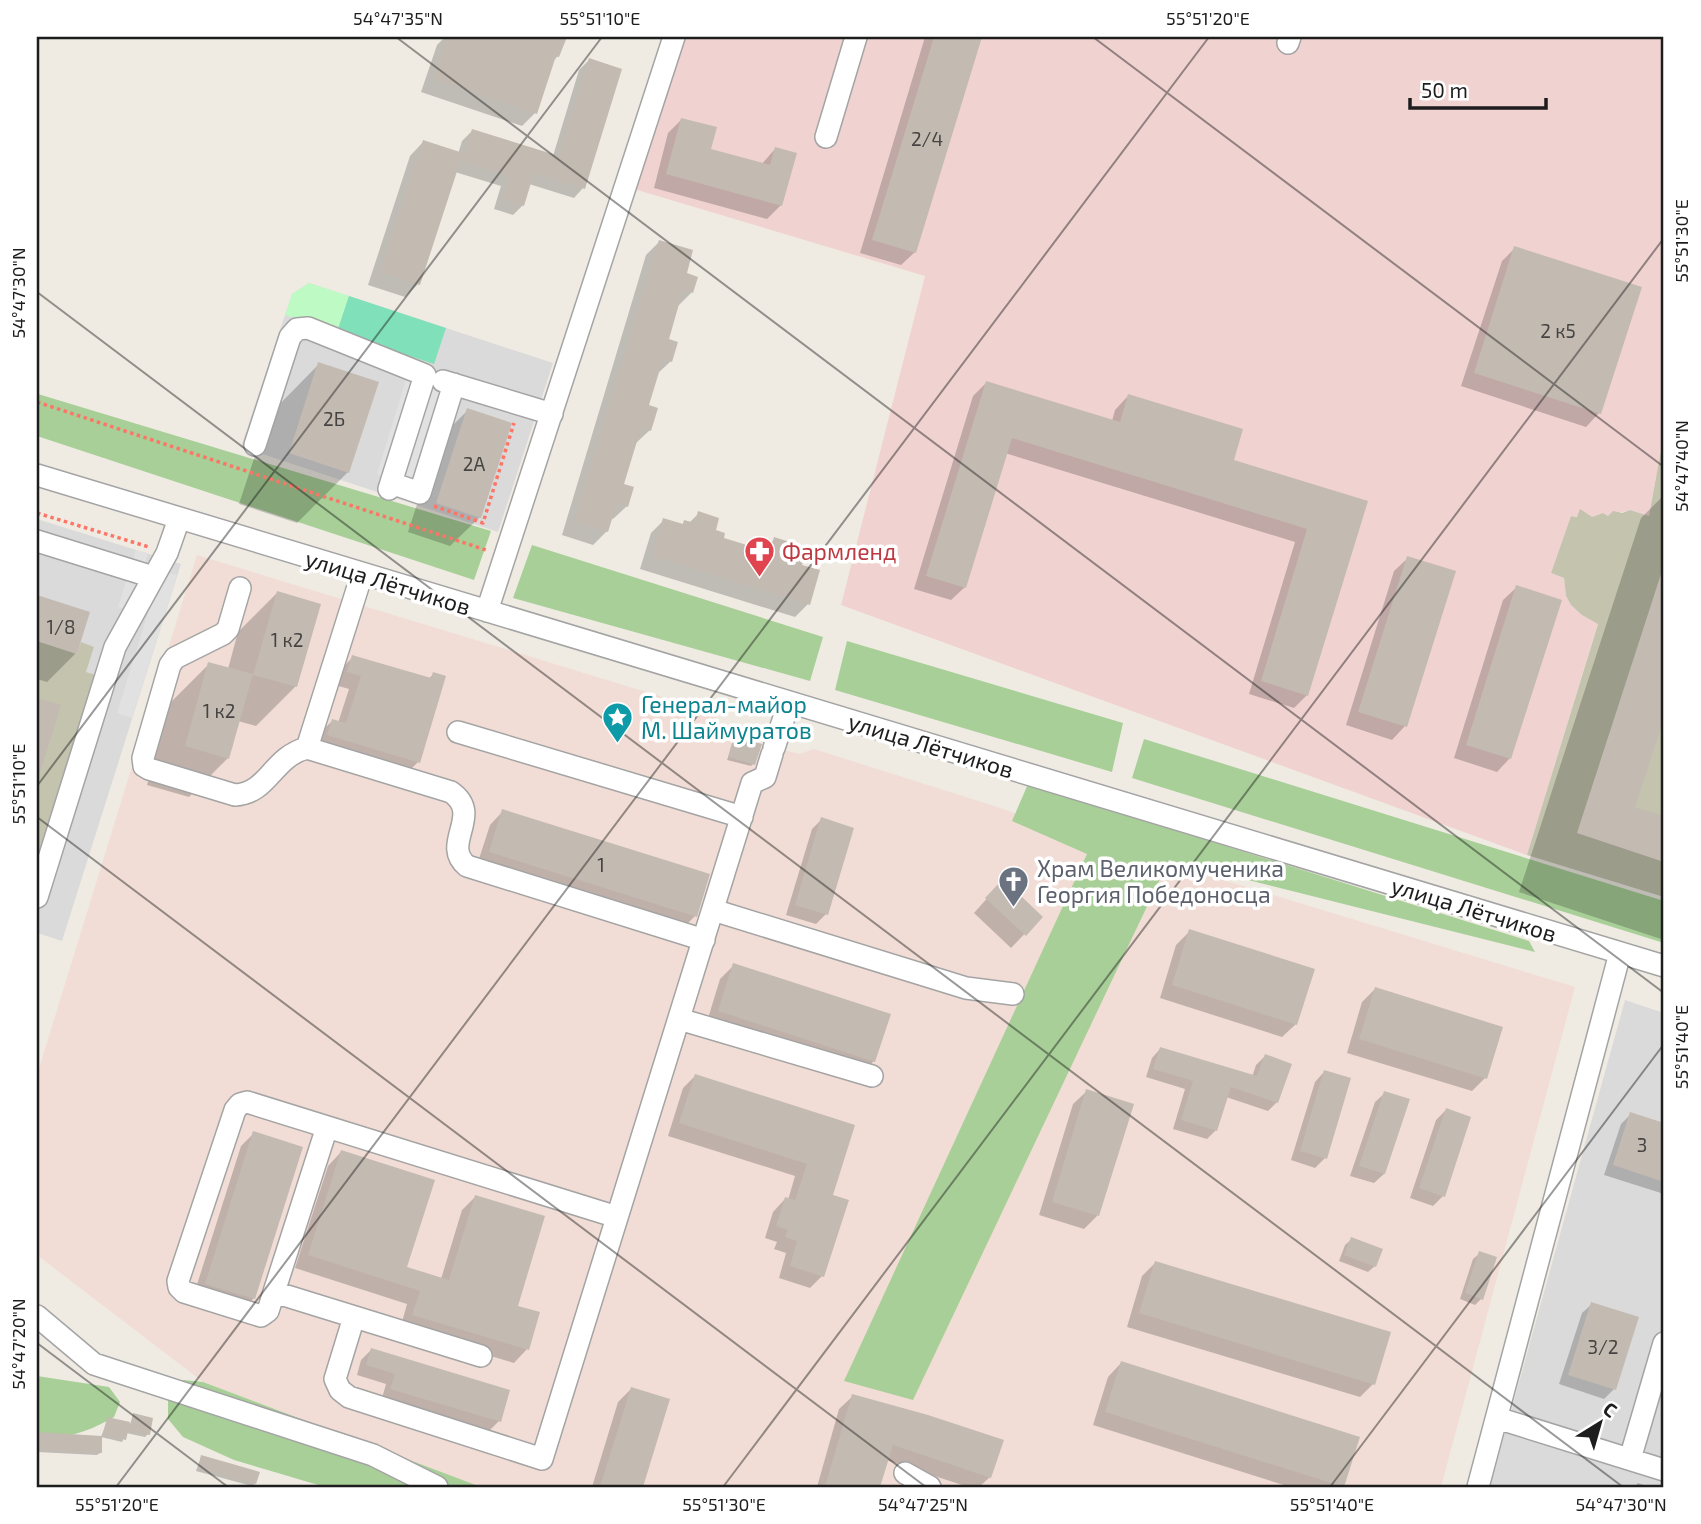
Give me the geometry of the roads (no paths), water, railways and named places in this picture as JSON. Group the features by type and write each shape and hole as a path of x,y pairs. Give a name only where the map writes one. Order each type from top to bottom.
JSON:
{"street":[{"path":"487,611 674,37"},
{"path":"826,137 856,37"},
{"path":"255,444 290,337 296,329 308,328 425,375 552,414"},
{"path":"425,375 390,486 420,493 454,384"},
{"name":"улица Лётчиков","path":"37,475 1664,966"},
{"path":"37,897 115,647 167,553 179,519"},
{"path":"37,541 153,577"},
{"path":"307,748 362,574"},
{"path":"240,588 228,629 175,658 170,665 144,766 235,795 245,794 255,790 287,755 307,748 452,792 461,798 465,808 457,852 460,860 467,866 704,940"},
{"path":"354,1317 335,1379 340,1390 349,1397 542,1459 752,783 765,777 789,702"},
{"path":"458,732 742,817"},
{"path":"713,911 966,988 1013,994"},
{"path":"1478,1487 1620,953"},
{"path":"679,1019 872,1076"},
{"path":"327,1127 268,1311 261,1316 184,1293 178,1281 235,1110 240,1104 247,1102 617,1217"},
{"path":"274,1292 481,1356"},
{"path":"37,1316 94,1364 373,1455 437,1487"},
{"path":"1630,1459 1664,1343"},
{"path":"1497,1418 1664,1470"},
{"path":"905,1473 930,1487"}],"place":[{"name":"Фармленд","path":"759,578"},
{"name":"Генерал-майор М. Шаймуратов","path":"618,744"},
{"name":"Храм Великомученика Георгия Победоносца","path":"1014,908"}]}
